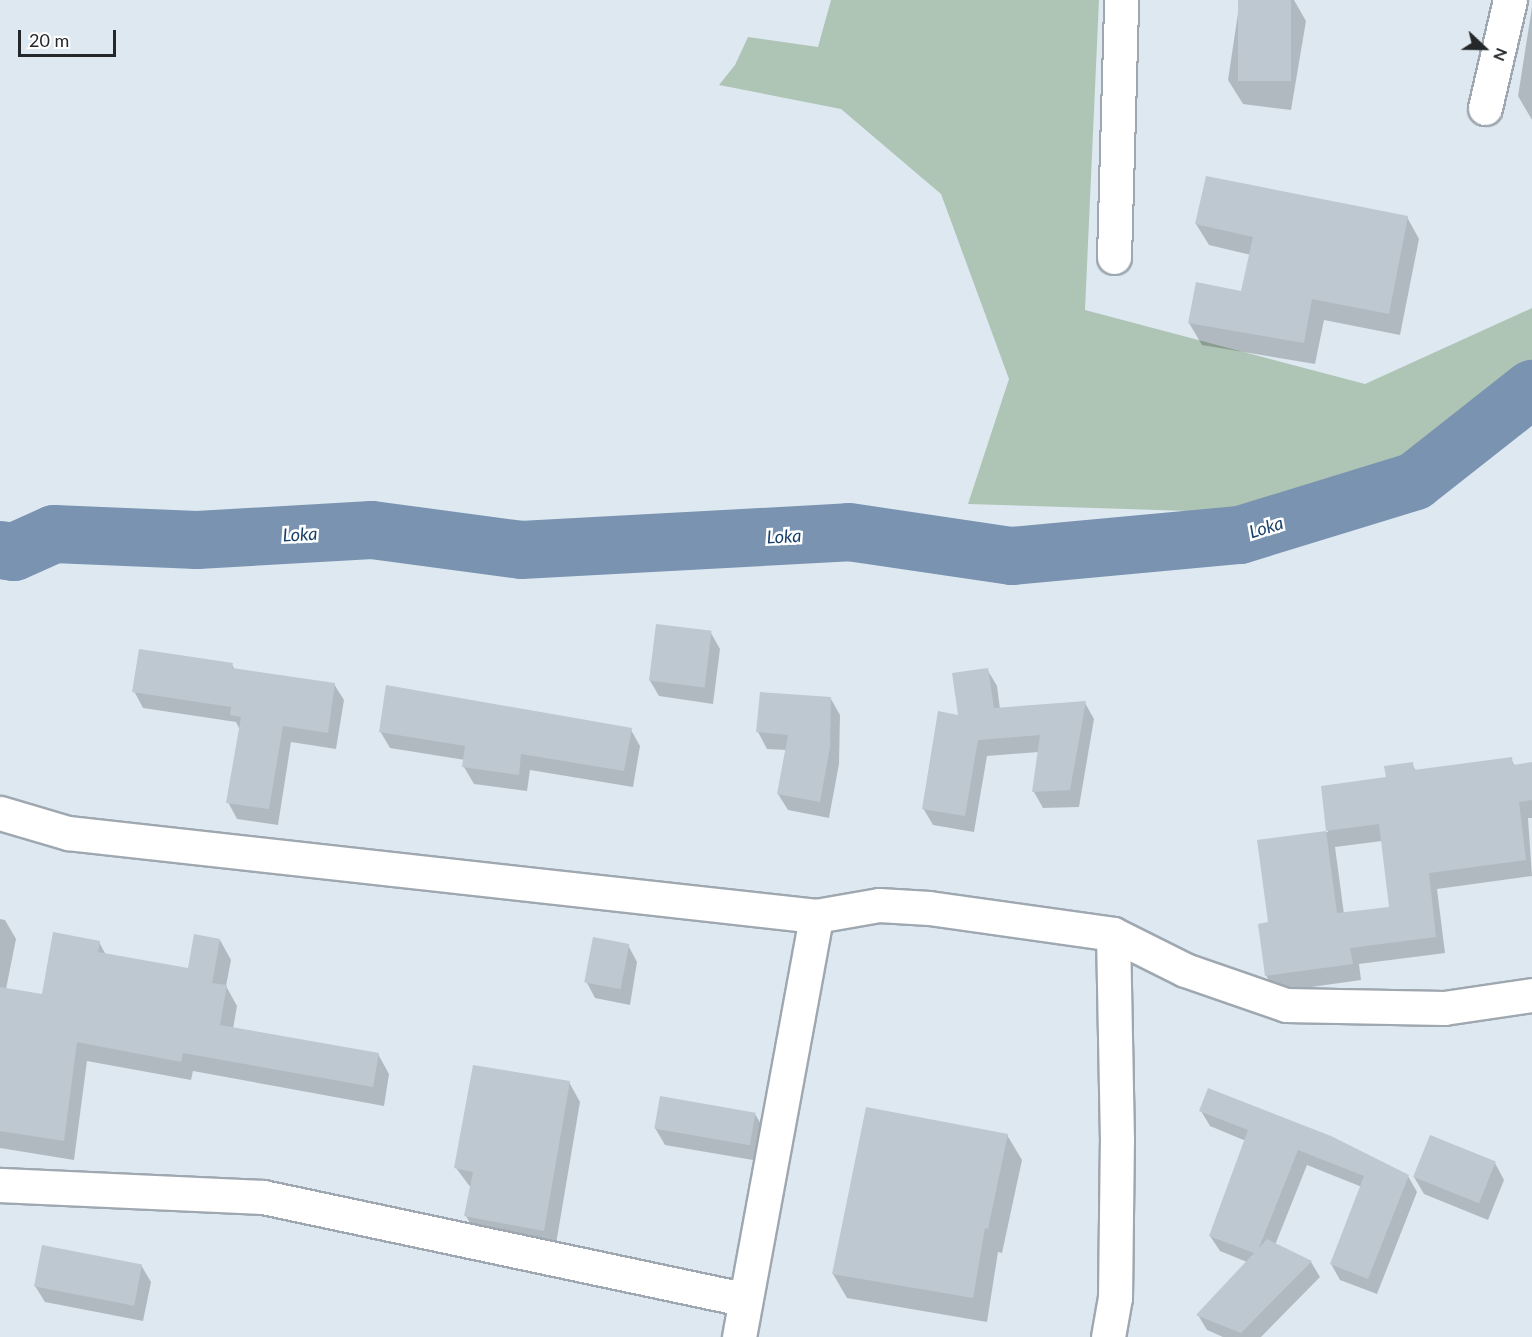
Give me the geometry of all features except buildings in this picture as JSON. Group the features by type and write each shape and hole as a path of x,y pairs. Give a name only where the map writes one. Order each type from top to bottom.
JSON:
{"street":[{"path":"1114,257 1121,0"},
{"path":"1485,108 1510,0"},
{"path":"0,813 68,833 816,916 879,905 1113,934 1185,970 1286,1005 1444,1008 1532,995"},
{"path":"738,1337 743,1299 816,916"},
{"path":"1108,1337 1115,1298 1117,1141 1113,934"},
{"path":"0,1185 263,1197 743,1299"}],"green space":[{"path":"831,0 1099,0 1085,310 1365,384 1532,308 1532,406 1457,456 1364,474 1221,512 968,504 1009,379 941,194 841,109 719,85 735,65 748,37 818,47"}],"waterway":[{"name":"Loka","path":"0,550 14,552 54,534 197,540 372,530 521,550 849,532 1012,556 1240,535 1415,481 1532,389"}]}
